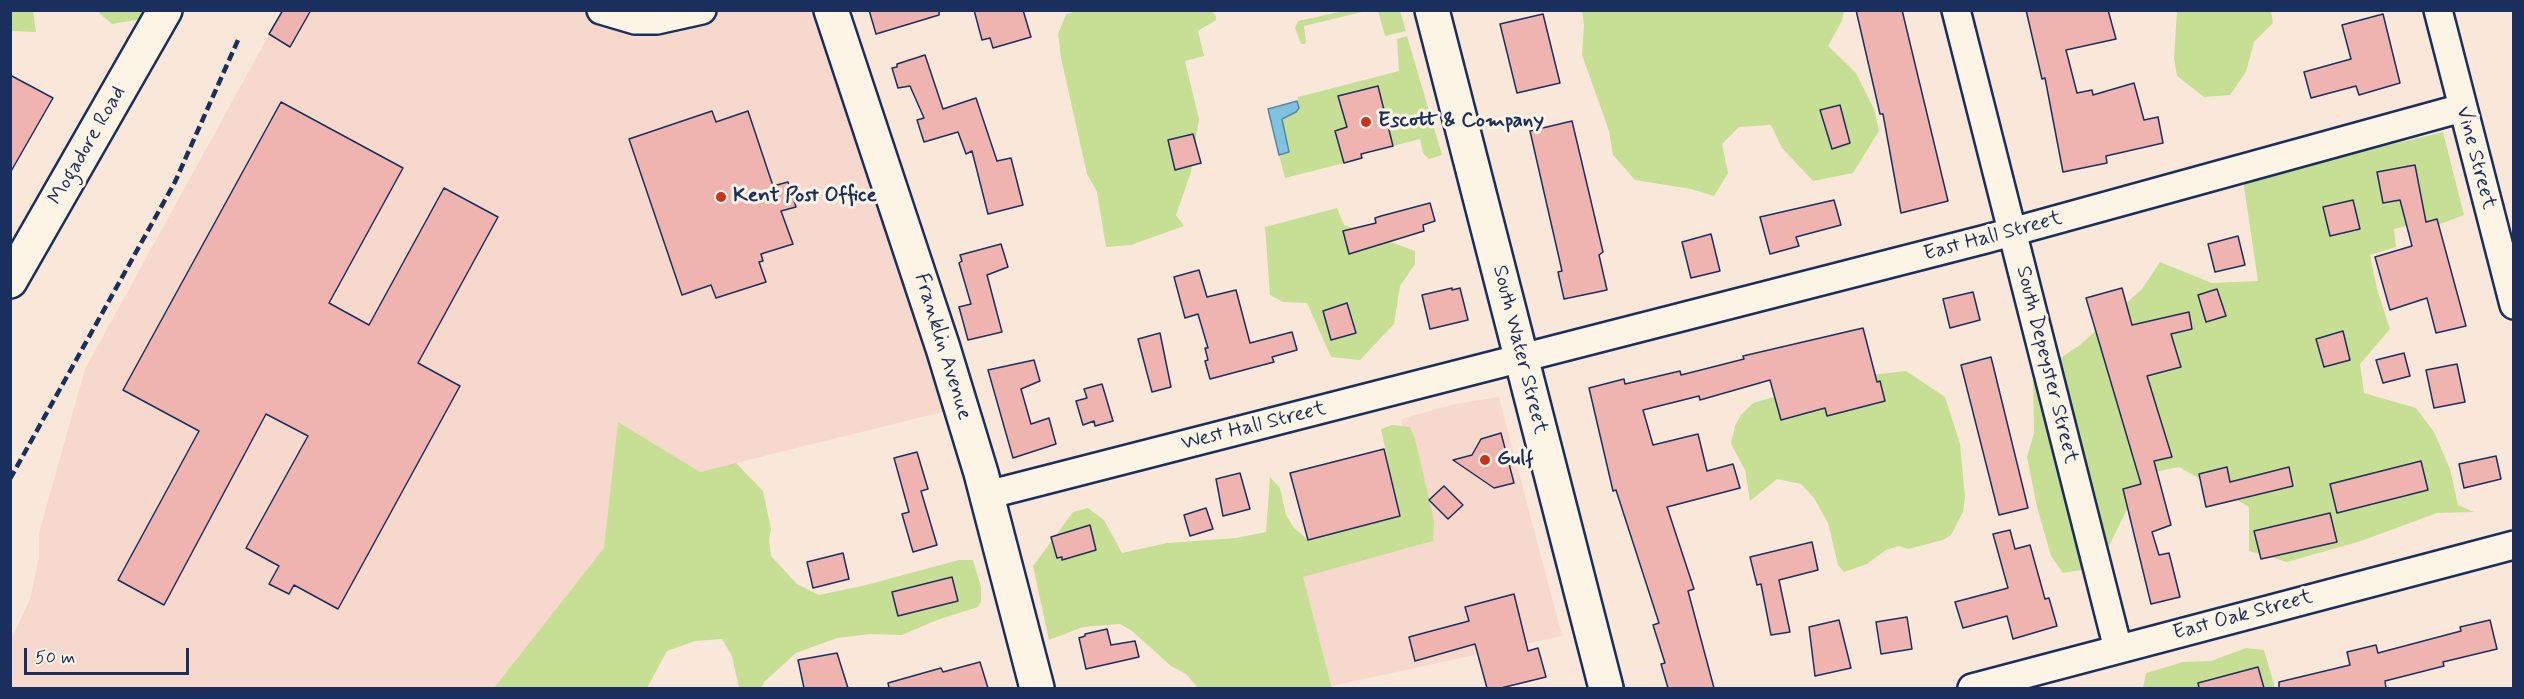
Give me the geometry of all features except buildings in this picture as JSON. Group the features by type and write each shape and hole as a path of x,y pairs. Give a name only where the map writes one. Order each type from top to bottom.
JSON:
{"street":[{"name":"Mogadore Road","path":"10,280 165,10"},
{"path":"601,10 628,19 657,20 702,10"},
{"name":"Franklin Avenue","path":"831,10 943,348 987,495 1037,688"},
{"name":"South Water Street","path":"1432,10 1606,688"},
{"name":"South Depeyster Street","path":"1956,10 2118,649"},
{"name":"Vine Street","path":"2438,10 2514,305"},
{"name":"East Hall Street","path":"1522,359 2013,232 2462,108"},
{"name":"West Hall Street","path":"987,495 1522,359"},
{"name":"East Oak Street","path":"1972,688 2514,545"}],"shaded area":[{"path":"282,11 826,11 958,408 700,472 560,688 11,688 11,640 30,599 39,557 39,533 85,369"},
{"path":"1499,397 1562,636 1332,686 1302,577 1433,541 1401,419 1455,404"}],"green space":[{"path":"11,10 33,11 36,32 11,31"},
{"path":"1210,10 1216,16 1216,20 1198,31 1204,56 1185,61 1199,119 1191,172 1176,215 1184,226 1131,245 1106,247 1097,192 1087,174 1061,58 1058,34 1066,14 1077,11"},
{"path":"1348,10 1366,11 1304,26 1306,41 1305,44 1301,44 1295,28 1298,21"},
{"path":"97,11 142,11 142,19 112,24"},
{"path":"1378,11 1400,11 1406,31 1385,36"},
{"path":"1582,11 1844,11 1842,21 1828,46 1856,73 1874,109 1879,131 1853,173 1813,181 1782,148 1771,125 1739,127 1722,144 1728,173 1714,196 1691,189 1635,180 1613,155 1609,131 1582,55 1584,25"},
{"path":"2177,11 2271,11 2273,23 2254,42 2246,72 2230,95 2204,97 2177,76 2174,58"},
{"path":"1407,36 1442,155 1429,159 1423,153 1420,139 1393,146 1386,129 1389,128 1385,115 1339,96 1347,127 1335,131 1344,163 1285,178 1279,155 1289,152 1282,119 1296,112 1298,97 1399,71 1397,39"},
{"path":"2443,132 2464,215 2438,225 2436,219 2394,229 2396,247 2370,255 2377,289 2390,329 2360,364 2364,393 2416,408 2434,432 2450,469 2458,505 2474,512 2437,513 2361,541 2287,562 2249,551 2249,507 2179,467 2144,474 2109,546 2087,569 2063,573 2051,556 2037,507 2027,457 2034,433 2033,376 2080,345 2142,289 2160,262 2212,283 2258,281 2243,180"},
{"path":"1337,208 1344,225 1415,251 1415,264 1400,286 1394,324 1360,360 1331,357 1307,303 1283,302 1270,295 1265,227"},
{"path":"1906,371 1945,397 1960,444 1965,497 1963,512 1951,535 1943,540 1908,549 1899,546 1886,550 1867,564 1844,572 1838,565 1828,523 1814,498 1801,484 1777,479 1750,501 1745,470 1731,444 1735,426 1741,415 1753,403 1835,379"},
{"path":"618,422 700,472 736,463 763,491 771,529 769,540 771,556 797,584 819,595 959,560 973,560 981,587 981,602 978,607 937,620 902,635 870,634 837,638 796,653 764,682 761,688 739,688 732,656 722,639 695,641 667,651 647,688 494,688 604,548"},
{"path":"1392,425 1410,427 1415,439 1434,520 1433,541 1303,577 1332,688 1198,688 1186,674 1171,666 1132,631 1120,624 1083,627 1049,640 1033,566 1073,512 1088,508 1104,520 1122,553 1167,543 1236,538 1266,532 1270,477 1280,488 1286,515 1294,528 1308,540 1400,516 1381,429"},
{"path":"2246,648 2264,650 2275,688 2143,688 2146,673 2183,662 2211,661"}],"water":[{"path":"1297,101 1299,108 1296,112 1282,119 1289,152 1279,155 1268,109"}],"railway":[{"path":"10,479 175,182 238,40"}],"place":[{"name":"Escott & Company","path":"1366,122"},
{"name":"Kent Post Office","path":"721,197"},
{"name":"Gulf","path":"1485,460"}]}
